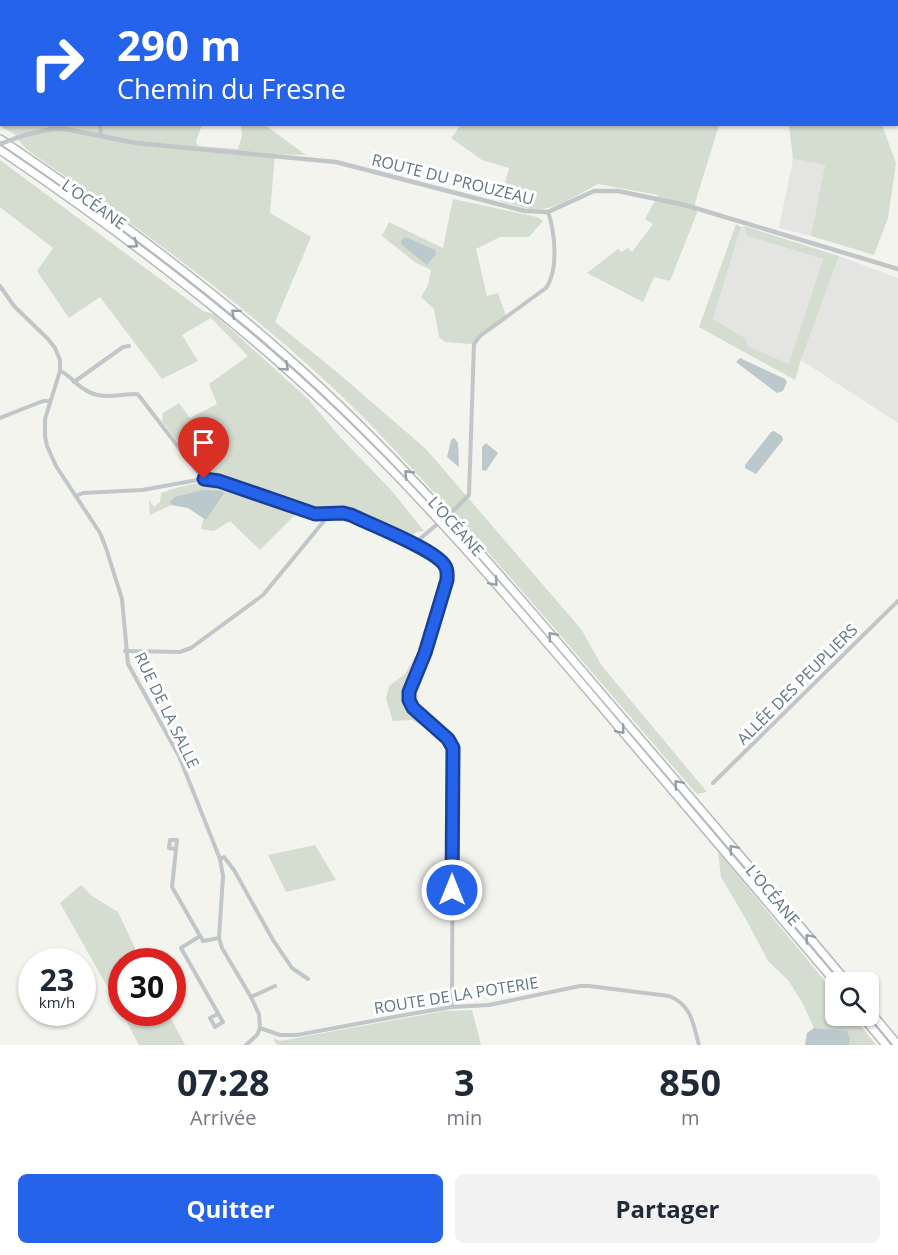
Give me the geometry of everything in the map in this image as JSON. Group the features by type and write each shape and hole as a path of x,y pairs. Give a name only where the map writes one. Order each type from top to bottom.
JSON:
{"highway":[{"name":"L’OCÉANE","path":"0,139 121,223 197,281 300,368 374,439 500,574 838,972"},
{"name":"L’OCÉANE","path":"0,150 111,227 190,287 277,360 358,435 430,509 497,585 827,972"},
{"path":"879,1022 898,1045"},
{"path":"870,1026 886,1045"}],"street":[{"path":"100,126 101,136"},
{"name":"ROUTE DU PROUZEAU","path":"0,144 25,135 51,129 65,129 145,144 336,162 525,211 548,212 594,191 618,190 685,205 898,269"},
{"path":"453,511 470,495 474,344 480,336 546,288 552,280 553,236 548,212"},
{"path":"0,286 14,306 55,348 60,360 60,371 66,373 84,390 100,397 137,394 204,479"},
{"path":"74,382 123,347 129,346"},
{"name":"RUE DE LA SALLE","path":"60,371 44,426 47,446 56,466 100,533 122,599 125,617 125,651 130,670 179,756 220,859 223,876 219,938 222,948 259,1014 260,1028"},
{"path":"0,418 43,401 50,401"},
{"path":"76,496 83,493 142,490 204,479 219,481 315,514 351,515 414,544 440,560 447,572 425,653 409,692 409,700 413,708 448,739 453,748 452,1007"},
{"path":"125,651 180,652 192,648 263,595 324,521 325,515"},
{"path":"414,544 435,526"},
{"name":"ALLÉE DES PEUPLIERS","path":"713,783 898,602"},
{"path":"176,849 172,887 203,941 219,938"},
{"path":"220,859 224,857 234,870 273,940 292,968 308,979"},
{"path":"200,936 181,948 218,1014"},
{"path":"251,997 275,986"},
{"name":"ROUTE DE LA POTERIE","path":"260,1028 280,1035 297,1035 452,1007 489,1005 552,991 589,986 669,996 683,1003 688,1010 699,1045"},
{"path":"246,1045 257,1035 260,1028"}],"shaded area":[{"path":"0,126 202,126 196,141 198,146 238,149 242,136 241,126 266,126 306,155 275,154 270,213 311,237 275,322 426,449 581,629 602,666 707,792 697,794 455,515 370,424 316,372 277,337 195,272 26,149 14,134"},
{"path":"460,126 719,126 695,203 697,213 670,281 654,277 643,302 587,273 618,249 621,252 628,248 632,252 653,224 645,219 658,195 598,184 565,202 549,208 532,210 500,201 509,168 482,160 451,138"},
{"path":"789,126 882,126 896,163 888,218 874,255 811,236 825,165 793,159"},
{"path":"793,159 825,165 811,236 779,228"},
{"path":"0,160 203,311 214,314 308,399 339,436 391,490 424,531 416,532 410,537 342,511 320,512 201,472 162,421 163,413 179,403 190,418 217,404 209,384 248,356 211,318 182,335 198,361 162,379 100,297 69,318 37,271 53,248 0,207"},
{"path":"453,199 537,217 543,221 529,237 500,237 476,249 487,296 498,293 507,319 471,344 445,342 439,337 434,309 421,297 428,285 431,270 416,263 382,236 389,222 443,248"},
{"path":"736,224 741,227 713,319 746,339 747,346 789,364 823,259 747,236 744,226 839,256 795,380 699,327"},
{"path":"744,226 747,236 823,259 789,365 747,346 713,319 741,227"},
{"path":"404,238 435,250 436,254 427,265 401,244"},
{"path":"839,256 898,278 898,423 801,360"},
{"path":"740,358 785,379 787,382 783,391 777,393 736,362"},
{"path":"774,431 782,436 783,440 756,474 745,468 745,465"},
{"path":"454,438 458,443 459,467 447,457 451,440"},
{"path":"486,443 498,453 486,471 482,470 482,447"},
{"path":"208,481 223,484 297,513 260,550 230,521 214,531 201,529 203,519 206,520 224,495 170,502 171,505 150,515 149,500 154,507 160,502 161,493"},
{"path":"202,490 221,491 224,494 206,520 188,508 171,505 170,502 175,497"},
{"path":"415,657 421,657 408,687 407,701 417,716 428,725 425,727 412,720 393,721 386,699 389,686 405,674"},
{"path":"315,845 336,880 286,892 268,855"},
{"path":"718,852 825,981 825,1026 861,1026 876,1045 849,1045 850,1038 847,1031 814,1028 802,1002 788,980 768,961 721,877"},
{"path":"81,885 92,896 118,912 135,948 108,948 108,988 96,967 96,948 85,948 60,903"},
{"path":"472,1010 481,1045 277,1045 273,1038 280,1041 444,1011"},
{"path":"129,1026 175,1026 185,1045 139,1045"},
{"path":"814,1028 847,1031 850,1038 849,1045 805,1045 807,1033"}],"tunnel":[{"path":"435,526 453,511"}],"route":[{"path":"204,479 219,481 315,514 351,515 414,544 440,560 445,566 447,580 425,653 409,692 409,700 413,708 448,739 453,748 452,890"}]}
